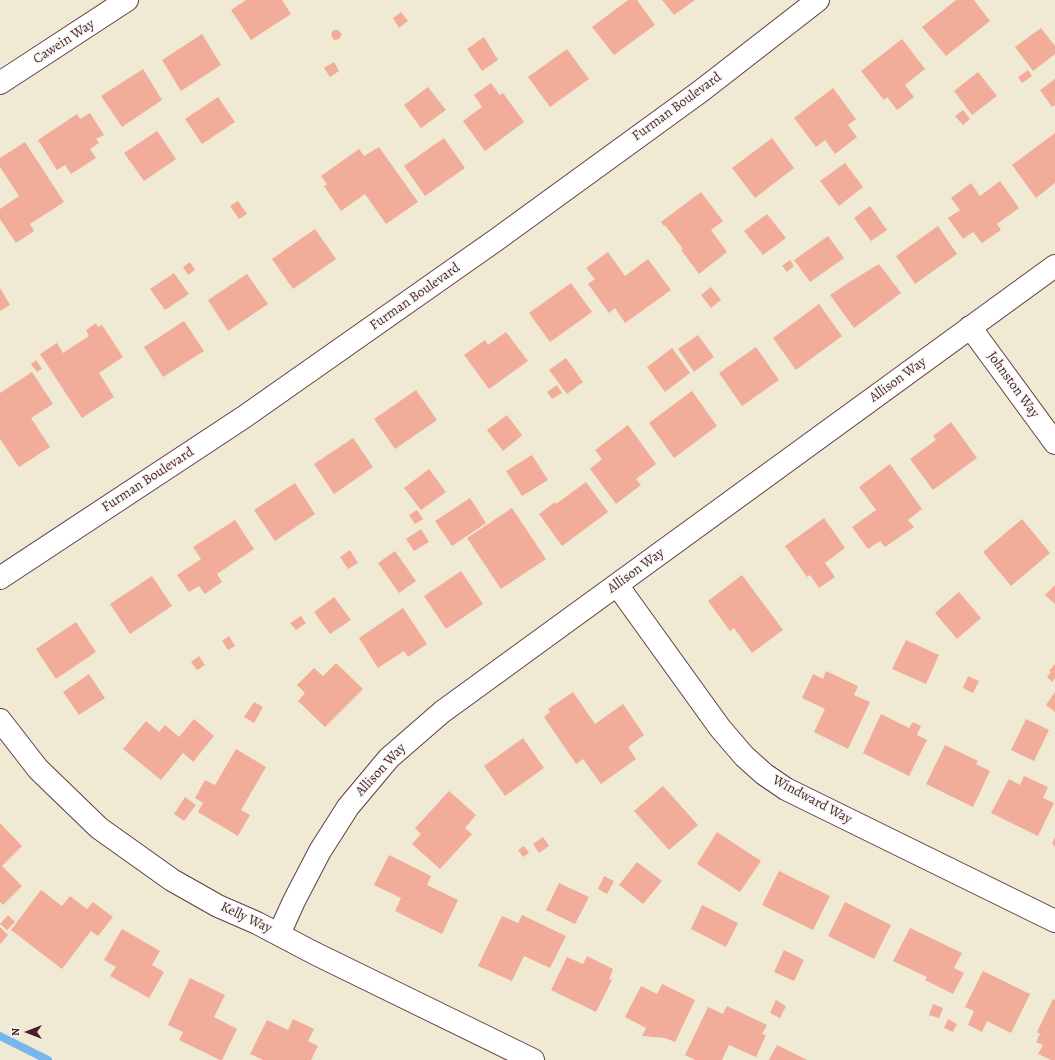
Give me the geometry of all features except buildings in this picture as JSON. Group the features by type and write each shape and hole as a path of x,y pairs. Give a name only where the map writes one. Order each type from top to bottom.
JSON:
{"street":[{"name":"Cawein Way","path":"0,83 127,0"},
{"name":"Furman Boulevard","path":"0,578 244,417 496,240 701,91 818,0"},
{"name":"Allison Way","path":"279,934 320,851 348,807 389,758 442,712 1055,266"},
{"name":"Johnston Way","path":"970,328 1055,444"},
{"name":"Windward Way","path":"617,585 720,728 744,756 764,774 786,789 1055,921"},
{"name":"Kelly Way","path":"0,720 38,769 99,828 172,880 218,906 257,922 314,953 533,1060"}],"waterway":[{"path":"0,1036 48,1060"}]}
